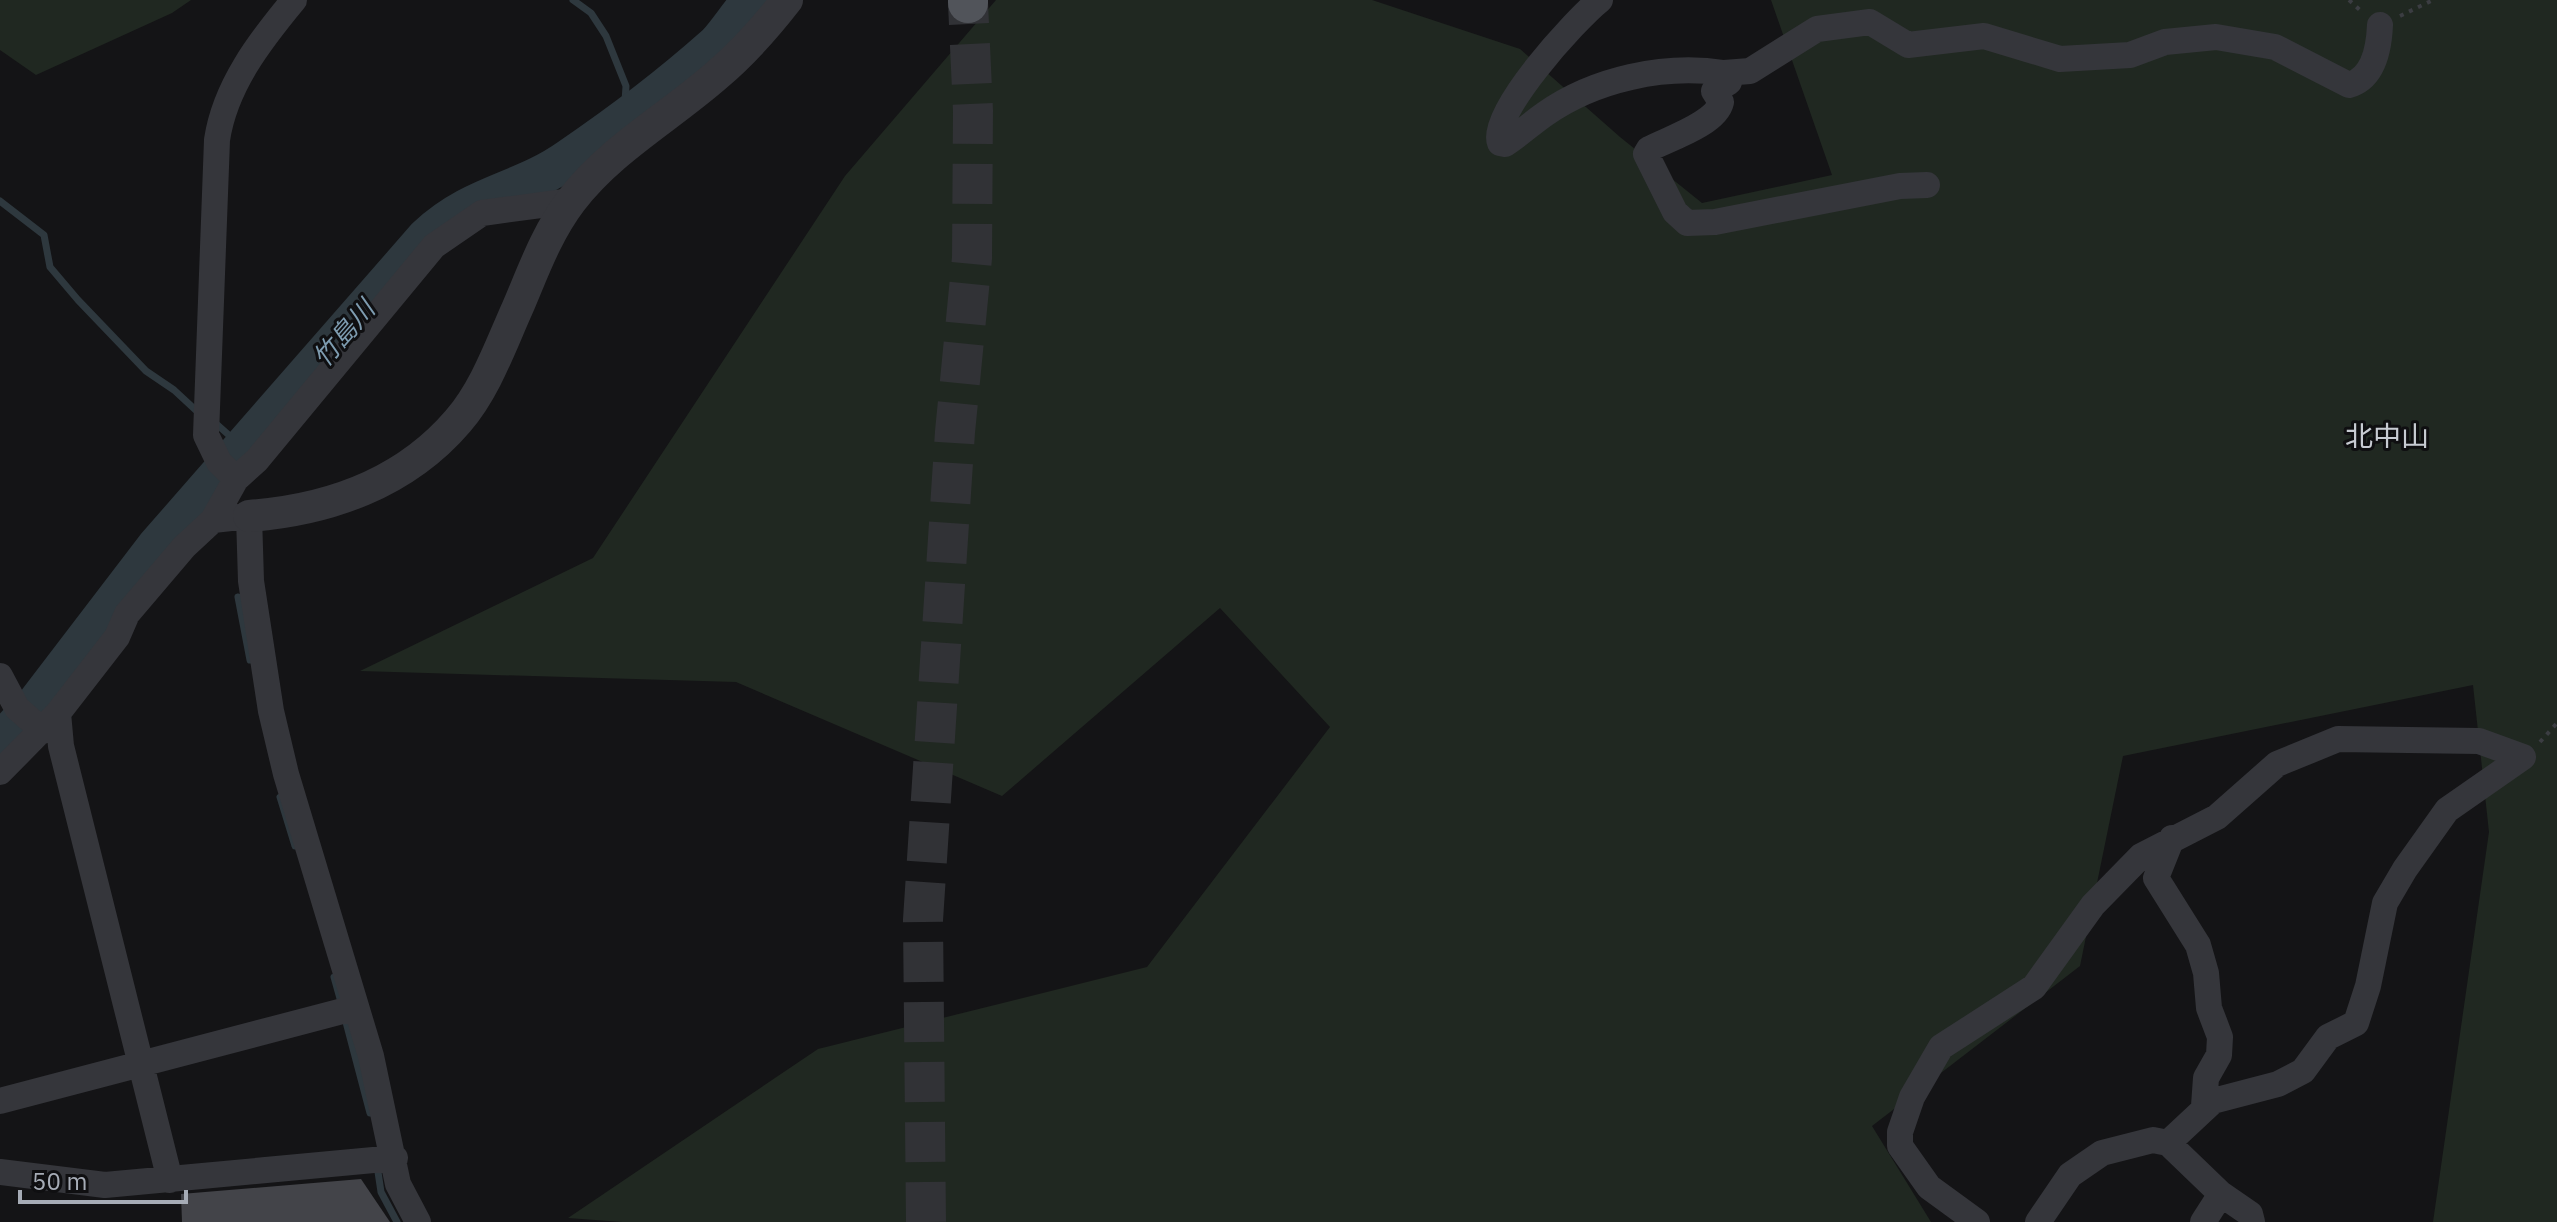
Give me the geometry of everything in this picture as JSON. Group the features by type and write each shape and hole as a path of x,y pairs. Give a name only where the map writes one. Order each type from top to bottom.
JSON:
{"street":[{"path":"229,472 206,435 219,125 237,79 294,0"},
{"path":"213,520 274,514 372,489 422,458 459,420 487,375 549,235 571,201 602,166 717,75 761,33 787,0"},
{"path":"1600,0 1560,39 1510,107 1498,126 1500,143 1505,144 1546,113 1601,84 1675,72 1750,71 1817,29 1870,22 1908,45 1984,36 2060,59 2130,55 2165,42 2216,37 2275,47 2349,85 2369,69 2379,46 2380,25"},
{"path":"1724,73 1729,82 1714,91 1721,102 1718,111 1698,126 1649,149 1646,154 1675,212 1687,223 1715,222 1900,186 1927,185"},
{"path":"0,772 38,719 117,637 127,614 142,594 213,520 229,472 257,460 434,246 482,213 571,201"},
{"path":"249,516 251,581 271,711 354,1008 371,1056 402,1195 418,1222"},
{"path":"0,676 61,746 170,1180"},
{"path":"1977,1222 1929,1187 1900,1146 1900,1132 1912,1097 1941,1047 2034,987 2093,905 2141,856 2217,817 2277,764 2338,739 2479,741 2523,757 2447,810 2405,869 2385,903 2368,986 2356,1023 2328,1037 2307,1067 2288,1081 2204,1106 2168,1143"},
{"path":"2156,878 2172,838"},
{"path":"2123,872 2156,878 2198,945 2206,973 2209,1008 2220,1037 2219,1055 2206,1078 2204,1106"},
{"path":"0,1101 354,1008"},
{"path":"2038,1222 2070,1175 2102,1153 2153,1140 2168,1143 2221,1194 2250,1214 2252,1222"},
{"path":"0,1172 105,1185 395,1158"},
{"path":"2203,1222 2221,1194"}],"path":[{"path":"2380,25 2433,0"}],"shaded area":[{"path":"0,0 191,0 172,13 36,75 0,50"},
{"path":"996,0 1372,0 1520,49 1620,137 1702,203 1832,175 1771,0 2557,0 2557,1222 2433,1222 2489,832 2473,685 2123,756 2080,966 1872,1126 1931,1222 622,1222 568,1218 818,1049 1147,967 1330,727 1220,608 1002,796 736,682 360,671 593,558 845,176"}],"building":[{"path":"361,1179 390,1222 182,1222 181,1194"}],"waterway":[{"path":"573,0 591,13 606,36 626,86 624,118"},
{"name":"竹島川","path":"0,743 37,703 157,546 427,237 462,211 552,170 607,132 715,46 754,0"},
{"path":"0,201 44,235 50,267 78,300 146,371 174,390 201,415"},
{"path":"212,420 231,437 239,451"},
{"path":"238,597 250,660"},
{"path":"280,797 295,846"},
{"path":"334,977 341,1002"},
{"path":"346,1022 370,1113"},
{"path":"378,1172 381,1192 397,1222"}],"tunnel":[{"path":"926,1222 923,920 955,432 972,258 973,111 968,3"}],"district":[{"name":"北中山","path":"2387,435"}]}
